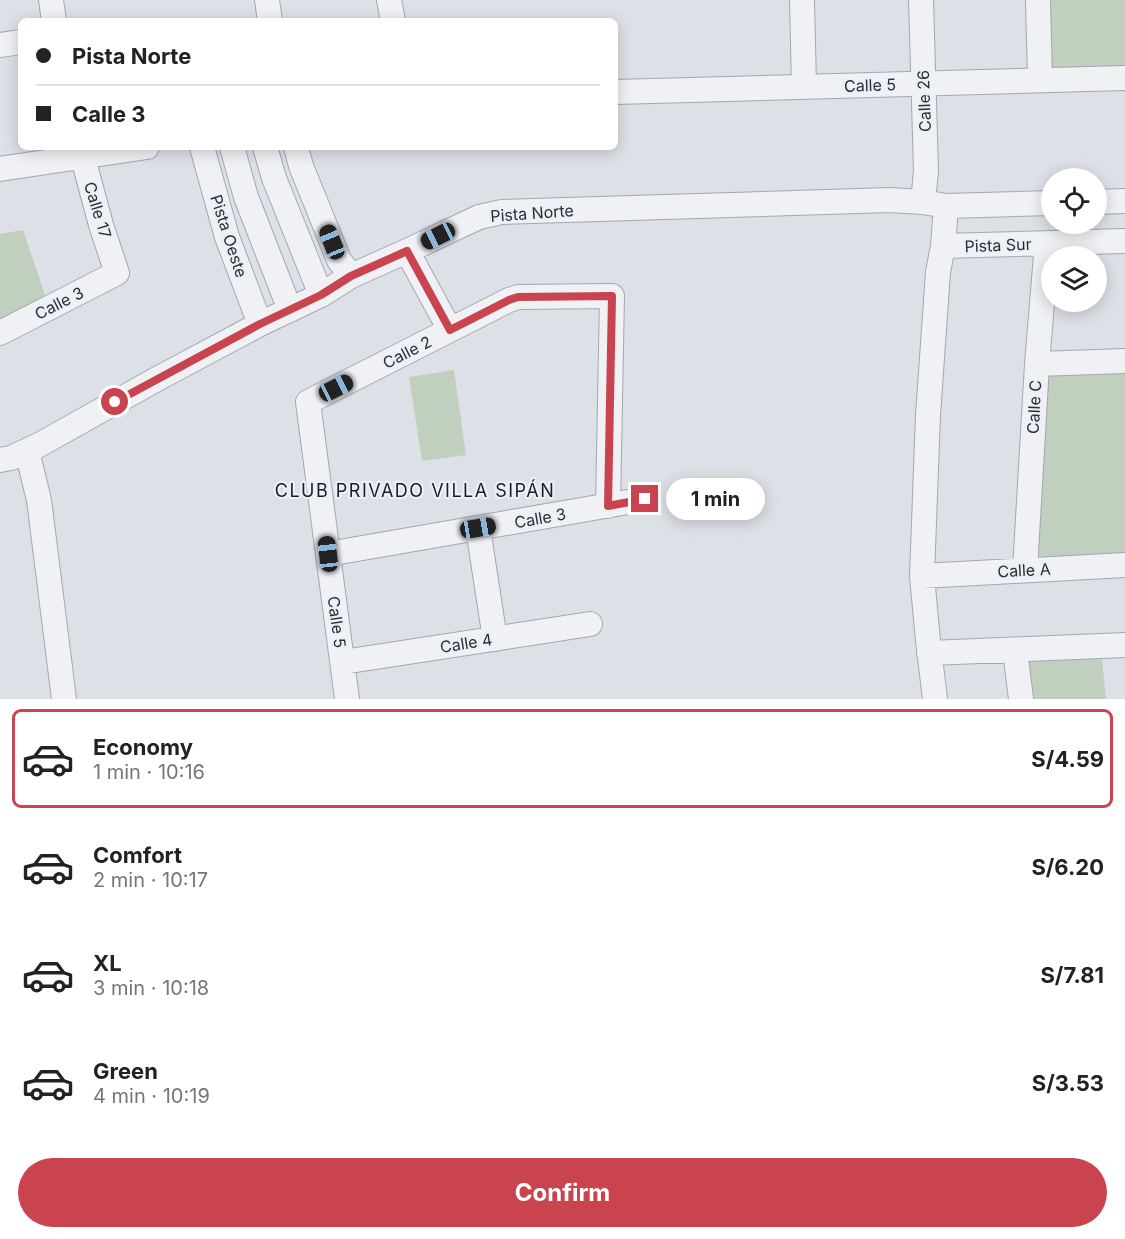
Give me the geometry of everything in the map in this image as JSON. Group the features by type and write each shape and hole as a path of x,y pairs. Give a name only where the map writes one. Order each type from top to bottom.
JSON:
{"street":[{"path":"51,0 54,18"},
{"path":"267,0 270,18"},
{"path":"389,0 392,18"},
{"path":"802,0 804,87"},
{"name":"Calle 26","path":"921,0 926,171 943,246 938,272 928,415 922,576 935,699"},
{"path":"1038,0 1040,80"},
{"path":"0,45 18,42"},
{"name":"Calle 5","path":"618,92 1125,78"},
{"path":"0,169 81,152 107,150"},
{"name":"Pista Oeste","path":"203,150 227,237 260,324"},
{"path":"233,150 246,197 290,310"},
{"path":"266,150 274,178 321,295"},
{"path":"297,150 301,166 339,260 351,276"},
{"name":"Calle 17","path":"81,152 117,273"},
{"name":"Pista Norte","path":"0,460 27,451 260,324 321,295 351,276 479,217 502,212 890,200 935,204 1041,203"},
{"path":"1107,202 1125,201"},
{"name":"Pista Sur","path":"943,246 1125,241"},
{"name":"Calle C","path":"1025,570 1037,364 1047,243"},
{"path":"407,251 450,330"},
{"name":"Calle 3","path":"0,333 117,273"},
{"name":"Calle 2","path":"308,402 509,300 518,297 612,296 608,506"},
{"path":"1037,364 1125,361"},
{"name":"Calle 5","path":"308,402 347,699"},
{"path":"27,451 39,500 64,699"},
{"name":"Calle 3","path":"328,554 645,499"},
{"path":"478,528 495,639"},
{"name":"Calle A","path":"922,576 1125,565"},
{"name":"Calle 4","path":"343,662 590,624"},
{"path":"929,653 1125,645"},
{"path":"1015,650 1021,699"}],"green space":[{"path":"1045,0 1125,0 1125,68 1050,68"},
{"path":"23,230 46,298 0,321 0,234"},
{"path":"1125,367 1125,553 1043,557 1038,555 1045,374"},
{"path":"454,370 466,455 422,461 409,377"},
{"path":"1101,650 1106,699 1027,699 1020,656"}],"district":[{"name":"CLUB PRIVADO VILLA SIPÁN","path":"415,491"}],"route":[{"path":"115,402 260,324 321,295 351,276 407,251 450,330 518,297 612,296 608,506 645,499"}]}
